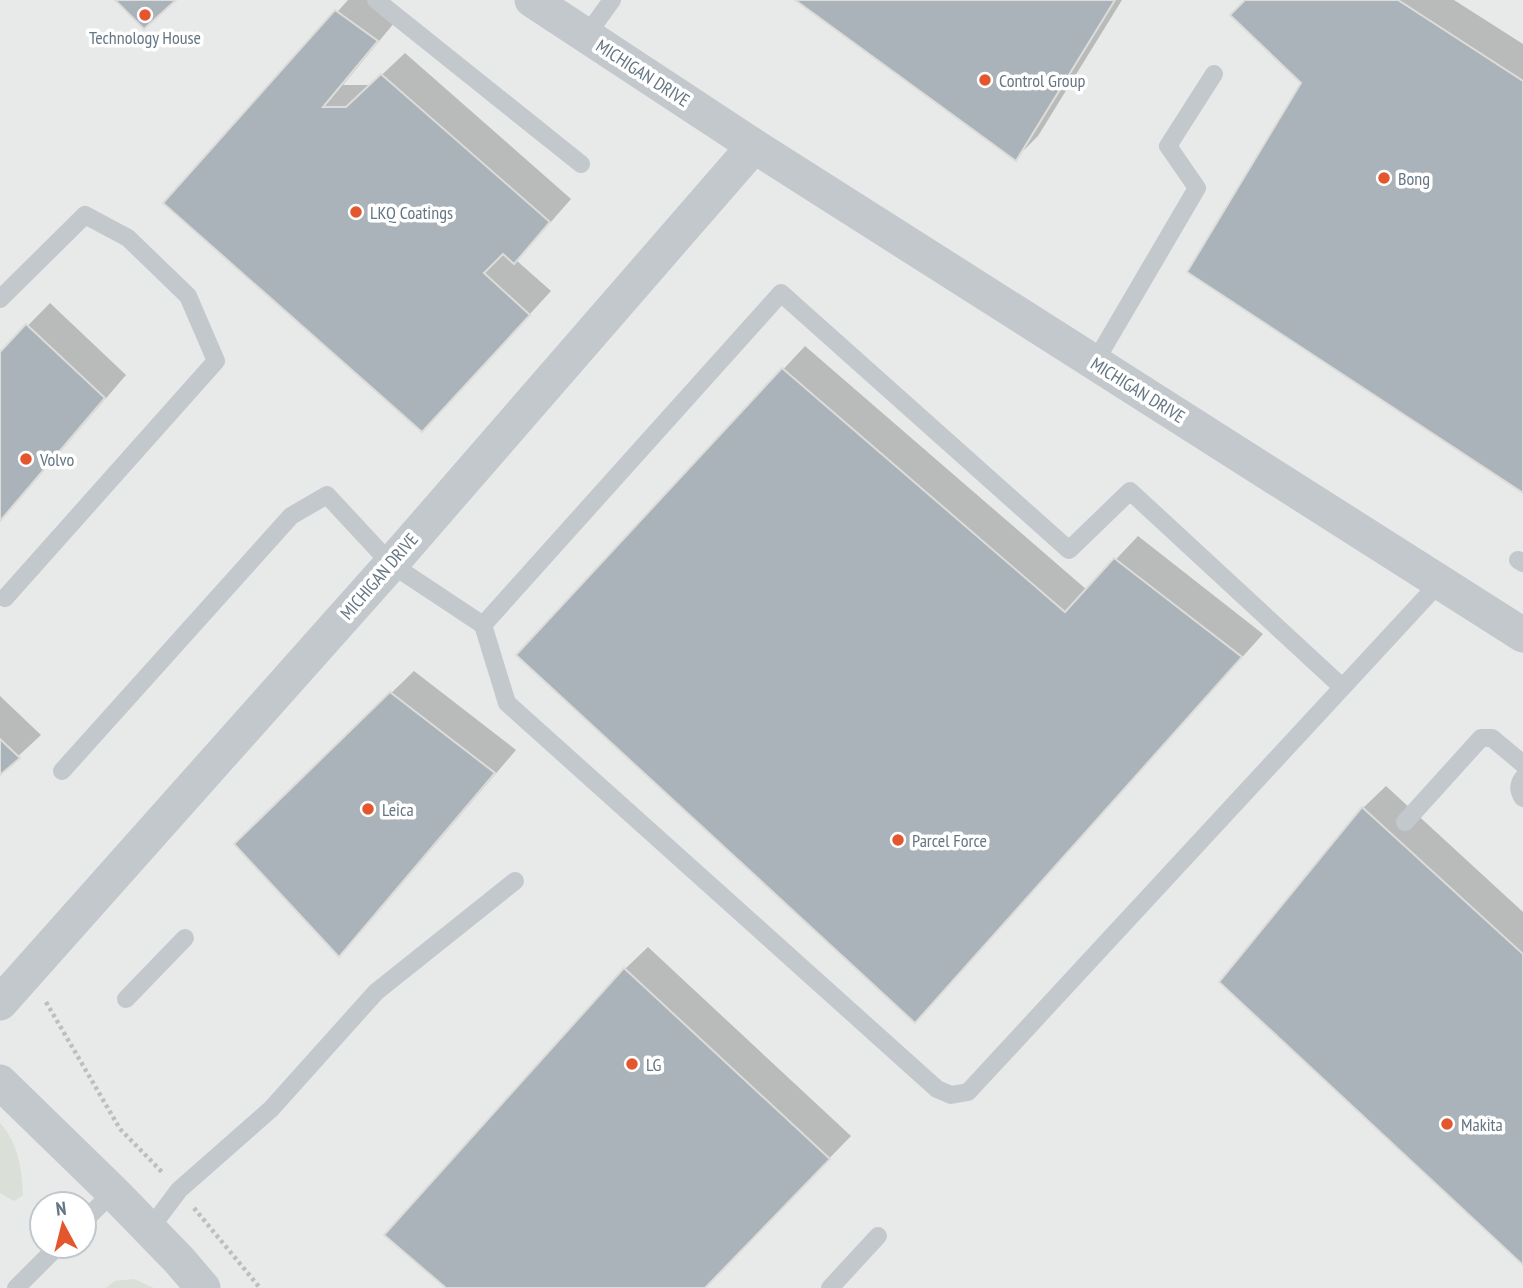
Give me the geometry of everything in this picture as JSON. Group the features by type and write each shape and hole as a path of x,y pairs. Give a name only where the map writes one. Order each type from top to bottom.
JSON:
{"street":[{"name":"MICHIGAN DRIVE","path":"532,0 754,146 1523,635"},
{"name":"MICHIGAN DRIVE","path":"0,1003 391,564 754,146"},
{"path":"0,1082 113,1192 203,1288"}],"lane":[{"path":"376,0 581,164"},
{"path":"586,36 612,0"},
{"path":"1095,362 1197,188 1168,146 1214,74"},
{"path":"0,299 85,215 128,238 188,296 216,361 5,598"},
{"path":"483,625 781,293 1069,550 1130,491 1342,687"},
{"path":"62,771 291,516 327,495 391,564 483,625 507,703 937,1089 951,1095 968,1091 1440,582"},
{"path":"1405,822 1481,738 1492,738 1523,764"},
{"path":"1523,778 1519,783 1519,792 1523,798"},
{"path":"149,1230 179,1190 271,1109 376,992 515,881"},
{"path":"126,999 185,938"},
{"path":"98,1207 113,1192"},
{"path":"830,1288 878,1236"},
{"path":"16,1288 44,1260"}],"path":[{"path":"28,971 120,1129 179,1190 260,1288"}],"shaded area":[{"path":"0,0 1523,0 1523,1288 0,1288"},
{"path":"0,1123 15,1147 20,1166 23,1195 14,1201 0,1193"},
{"path":"134,1279 154,1288 106,1288 115,1281"}],"building":[{"name":"Technology House","path":"115,0 176,0 144,29"},
{"name":"Control Group","path":"795,0 1115,0 1016,161"},
{"name":"Bong","path":"1245,0 1398,0 1523,81 1523,493 1187,272 1301,83 1230,15"},
{"name":"LKQ Coatings","path":"335,10 378,41 323,107 346,107 381,74 550,222 514,264 503,254 484,273 530,315 422,432 163,203"},
{"name":"Volvo","path":"26,324 105,398 0,521 0,352"},
{"name":"Parcel Force","path":"782,368 1065,612 1114,558 1242,657 915,1023 516,655"},
{"name":"Leica","path":"390,692 495,773 339,957 234,844"},
{"path":"0,739 20,758 0,775"},
{"name":"Makita","path":"1362,807 1523,954 1523,1265 1219,982"},
{"name":"LG","path":"624,968 830,1159 705,1288 446,1288 384,1235"}],"place":[{"name":"Technology House","path":"145,15"},
{"name":"Control Group","path":"985,80"},
{"name":"Bong","path":"1384,178"},
{"name":"LKQ Coatings","path":"356,212"},
{"name":"Volvo","path":"26,459"},
{"name":"Leica","path":"368,809"},
{"name":"Parcel Force","path":"898,840"},
{"name":"LG","path":"632,1064"},
{"name":"Makita","path":"1447,1124"}]}
